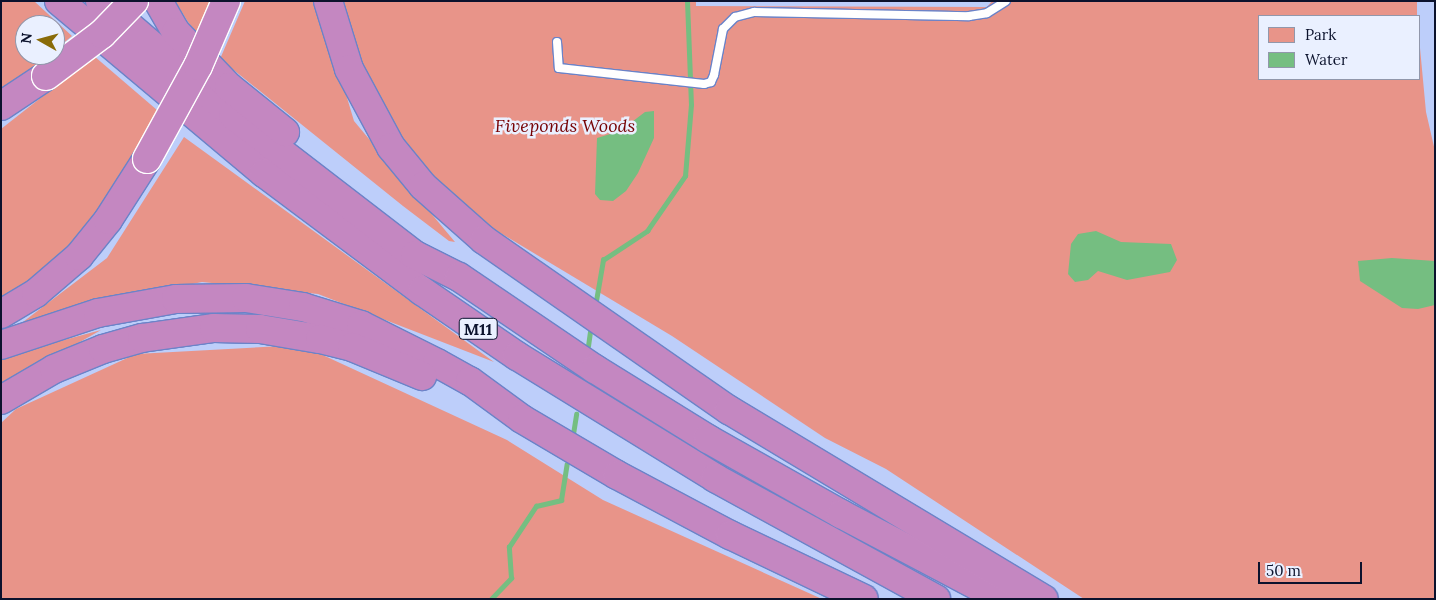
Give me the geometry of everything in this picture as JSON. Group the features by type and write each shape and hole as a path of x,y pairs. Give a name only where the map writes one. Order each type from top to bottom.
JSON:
{"highway":[{"name":"M11","path":"59,1 264,173 422,291 509,350 715,478 936,599"},
{"name":"M11","path":"100,1 233,115 415,255 459,277 594,368 708,438 841,514 1002,599"},
{"path":"1,106 85,48 134,1"},
{"path":"158,1 176,32 229,87 382,211 430,244 459,277"},
{"path":"1,314 36,293 79,256 108,220 147,160 198,66 226,1"},
{"path":"328,1 349,69 391,147 423,186 484,240 729,410 1044,599"},
{"path":"1,345 64,323 136,304 212,297 246,298 303,307 360,325 470,381 522,419"},
{"path":"1,400 54,369 125,342 188,330 240,328 282,332 352,347 522,419 722,531 864,599"}],"lane":[{"path":"557,42 559,68 697,83 711,82 723,29 735,17 754,12 969,16 987,13 1006,1"}],"green space":[{"path":"1,1 34,1 49,15 15,15 15,65 36,65 1,92"},
{"path":"175,1 212,1 198,35 188,22"},
{"path":"245,1 318,1 354,121 455,242 449,241 403,206 220,59"},
{"name":"Fiveponds Woods","path":"337,1 696,1 696,6 987,7 992,1 1417,1 1417,15 1258,15 1258,80 1421,80 1421,59 1426,112 1435,151 1435,599 1084,599 886,469 825,438 672,336 462,210 399,138 355,60"},
{"path":"65,30 72,36 65,42"},
{"path":"94,56 157,110 126,171 97,219 59,264 1,305 1,129"},
{"path":"184,137 494,362 318,294 202,282 85,306 19,325 107,258"},
{"path":"101,330 1,387 1,357"},
{"path":"301,345 507,440 603,500 822,599 1,599 1,423 16,409 136,354"}],"water":[{"path":"654,111 654,138 638,173 626,191 613,201 600,200 595,194 597,138 620,131 645,112"},
{"path":"1096,231 1121,242 1171,244 1177,260 1170,272 1127,280 1098,271 1088,280 1075,282 1068,274 1071,244 1078,234"},
{"path":"1392,258 1435,261 1435,305 1418,309 1402,308 1360,281 1358,261"}],"waterway":[{"path":"596,301 603,260 647,231 685,176 691,105 687,1"},
{"path":"588,346 590,332"},
{"path":"573,434 576,414"},
{"path":"491,599 511,578 509,547 536,506 561,500 567,464"}]}
